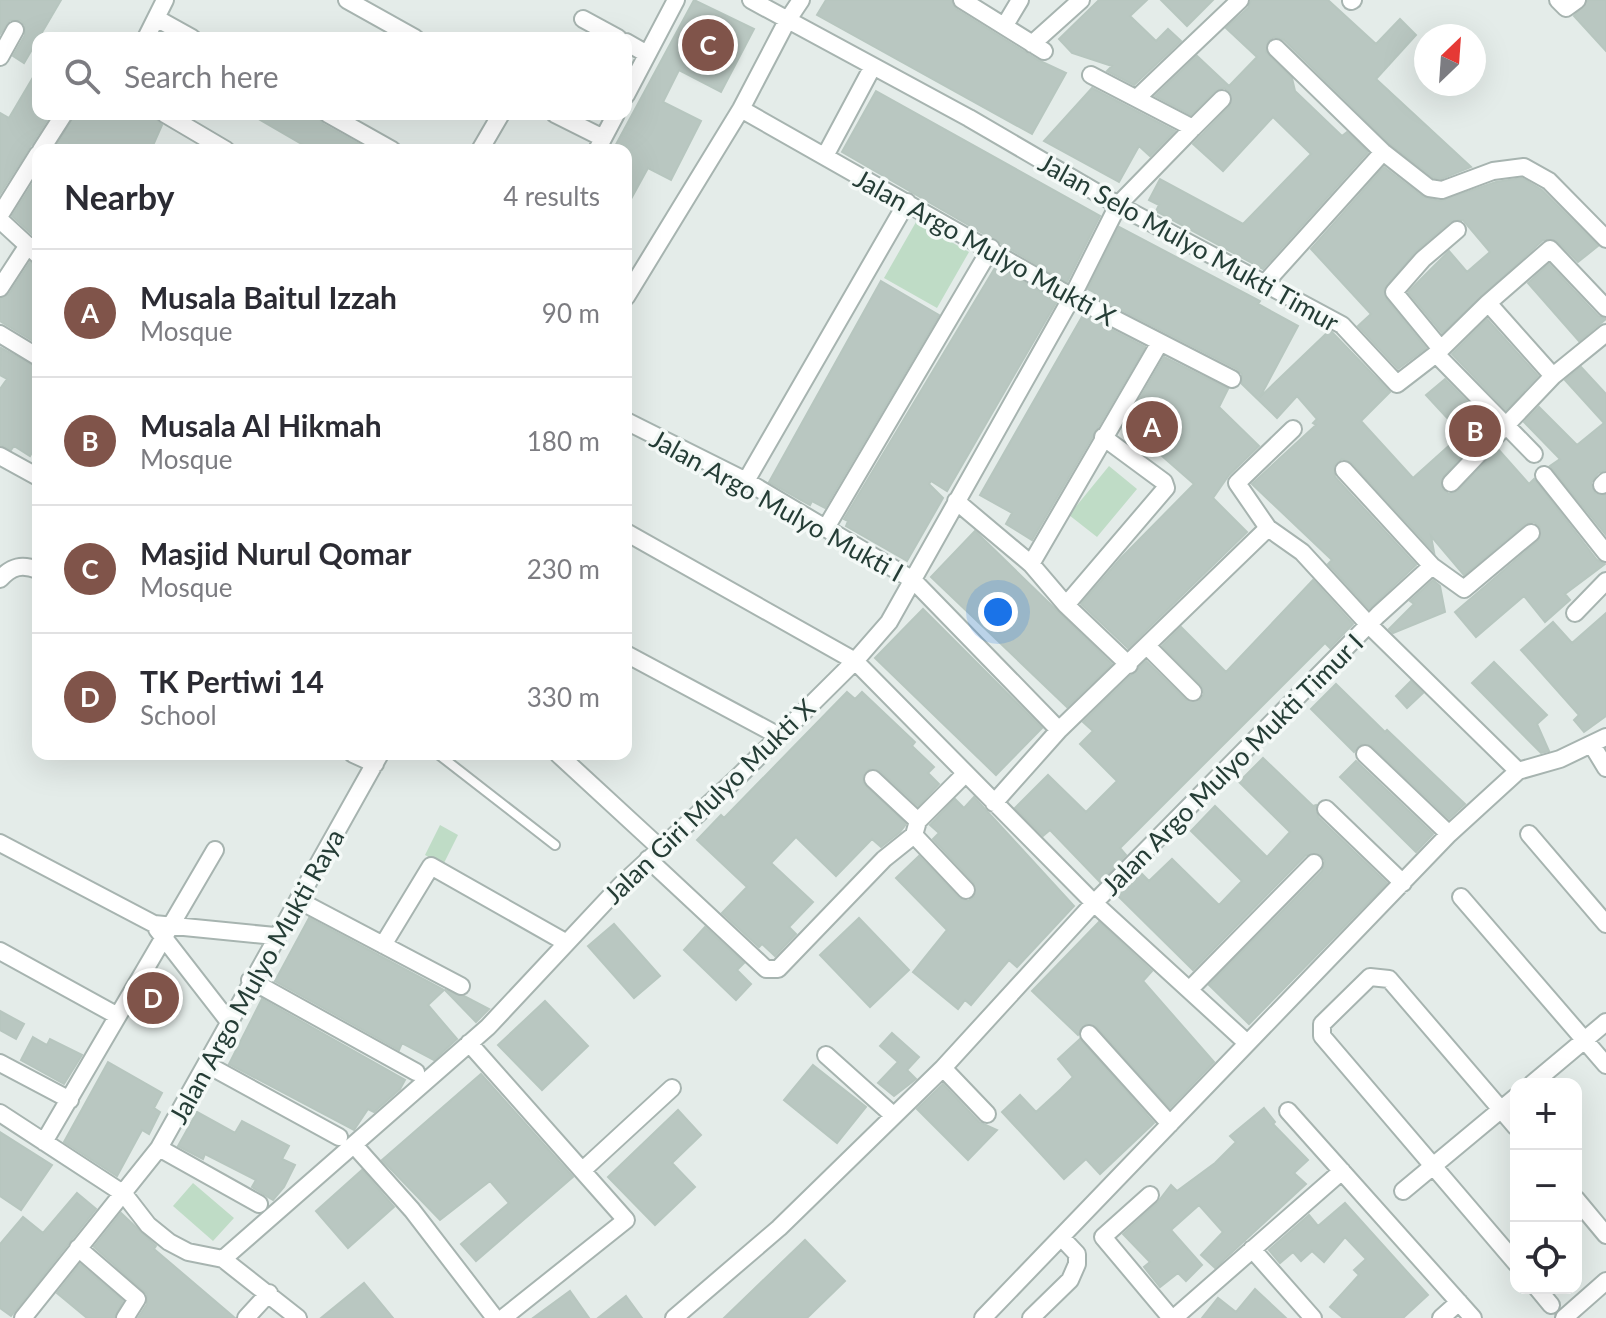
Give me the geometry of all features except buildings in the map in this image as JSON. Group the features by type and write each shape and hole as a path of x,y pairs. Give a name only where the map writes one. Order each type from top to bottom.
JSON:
{"street":[{"path":"149,32 165,0"},
{"path":"347,0 404,32"},
{"path":"632,83 676,0"},
{"name":"Jalan Selo Mulyo Mukti Timur","path":"751,0 969,118 1118,205 1342,325 1397,384 1551,249 1606,308"},
{"path":"632,287 741,109 801,0"},
{"path":"962,0 1038,48 1081,0"},
{"path":"1005,25 1020,0"},
{"path":"1138,97 1240,0"},
{"path":"1558,0 1566,8 1577,0"},
{"path":"156,18 181,32"},
{"path":"583,19 607,32"},
{"path":"0,57 15,30"},
{"path":"632,45 647,54"},
{"path":"1276,48 1383,152 1429,188 1442,190 1493,171 1524,167 1549,181 1606,239"},
{"path":"825,156 872,68"},
{"path":"1091,75 1193,128"},
{"name":"Jalan Giri Mulyo Mukti X","path":"223,1259 346,1141 469,1043 565,942 855,661 889,622 1072,297 1118,205 1222,99"},
{"name":"Jalan Argo Mulyo Mukti X","path":"741,109 991,248 1072,297 1232,379"},
{"path":"44,144 60,120"},
{"path":"175,120 216,144"},
{"path":"339,120 381,144"},
{"path":"484,144 498,120"},
{"path":"564,120 600,144 613,120"},
{"path":"1266,282 1383,152"},
{"path":"32,164 0,218 32,249"},
{"path":"746,481 907,202"},
{"path":"1457,230 1423,259 1394,292 1438,351 1505,428 1534,454"},
{"path":"827,526 991,248"},
{"path":"0,288 32,251"},
{"path":"1488,303 1553,376"},
{"path":"1451,483 1553,376 1606,333"},
{"path":"0,334 32,353"},
{"path":"1031,564 1159,344"},
{"name":"Jalan Argo Mulyo Mukti I","path":"632,424 746,481 827,526 913,580 1059,730"},
{"path":"1293,429 1237,483 1268,528 1302,552 1370,626 1518,771"},
{"path":"1066,605 1166,488 1164,482 1103,437"},
{"path":"0,456 32,474"},
{"path":"1344,470 1432,566 1464,589 1531,533"},
{"path":"1544,475 1606,553"},
{"path":"956,501 1031,564 1066,605 1129,665"},
{"path":"994,803 1059,730 1268,528"},
{"path":"632,535 855,661 964,775 1094,903 1247,1043"},
{"path":"0,579 10,569 24,565 32,568"},
{"path":"1370,626 1432,566"},
{"path":"1575,613 1606,581"},
{"name":"Jalan Argo Mulyo Mukti Timur I","path":"686,1314 943,1068 1094,903 1370,626"},
{"path":"1148,647 1193,692"},
{"path":"632,657 779,736"},
{"path":"984,1318 1066,1242 1170,1124 1247,1043 1449,834 1518,771 1560,759 1599,741 1606,768"},
{"path":"1365,754 1449,834"},
{"name":"Jalan Argo Mulyo Mukti Raya","path":"23,1318 159,1148 230,1023 250,980 376,760"},
{"path":"564,760 772,970 778,969 964,775"},
{"path":"873,779 966,890"},
{"path":"1326,809 1403,883"},
{"path":"1529,834 1606,924"},
{"path":"0,843 162,930 275,936"},
{"path":"44,1142 162,930 215,850"},
{"path":"1190,989 1314,863"},
{"path":"383,945 431,866 565,942"},
{"path":"1461,897 1606,1065"},
{"path":"298,900 461,986"},
{"path":"162,930 230,1023"},
{"path":"0,951 116,1015"},
{"path":"1510,1120 1389,979 1370,977 1327,1017 1321,1034 1510,1256"},
{"path":"250,980 416,1072"},
{"path":"1539,1078 1606,1022"},
{"path":"1089,1034 1170,1124"},
{"path":"469,1043 584,1169 626,1220 503,1318"},
{"path":"826,1055 894,1116"},
{"path":"0,1063 70,1100"},
{"path":"206,1064 346,1141 412,1210 495,1318"},
{"path":"943,1068 987,1114"},
{"path":"584,1169 672,1088"},
{"path":"1403,1191 1510,1102"},
{"path":"1288,1111 1473,1318"},
{"path":"0,1113 124,1194 148,1225 169,1242 188,1252 223,1259 298,1318"},
{"path":"159,1148 259,1204"},
{"path":"1150,1195 1105,1234 1105,1242 1173,1318 1342,1171"},
{"path":"1582,1206 1606,1235"},
{"path":"1031,1318 1070,1280 1077,1264 1066,1242"},
{"path":"78,1248 137,1299 125,1318"},
{"path":"1252,1249 1313,1318"},
{"path":"1564,1318 1605,1283"},
{"path":"246,1318 269,1293"},
{"path":"1542,1294 1551,1305"},
{"path":"1441,1318 1459,1302"}],"lane":[{"path":"446,760 555,845"}],"green space":[{"path":"916,222 969,252 937,308 884,278"},
{"path":"1109,466 1137,489 1097,537 1069,515"},
{"path":"440,825 458,835 443,865 425,855"},
{"path":"193,1183 234,1218 213,1241 173,1206"}],"place":[{"name":"Masjid Nurul Qomar","path":"708,45"},
{"name":"Musala Baitul Izzah","path":"1152,427"},
{"name":"Musala Al Hikmah","path":"1475,431"},
{"name":"TK Pertiwi 14","path":"153,998"}]}
